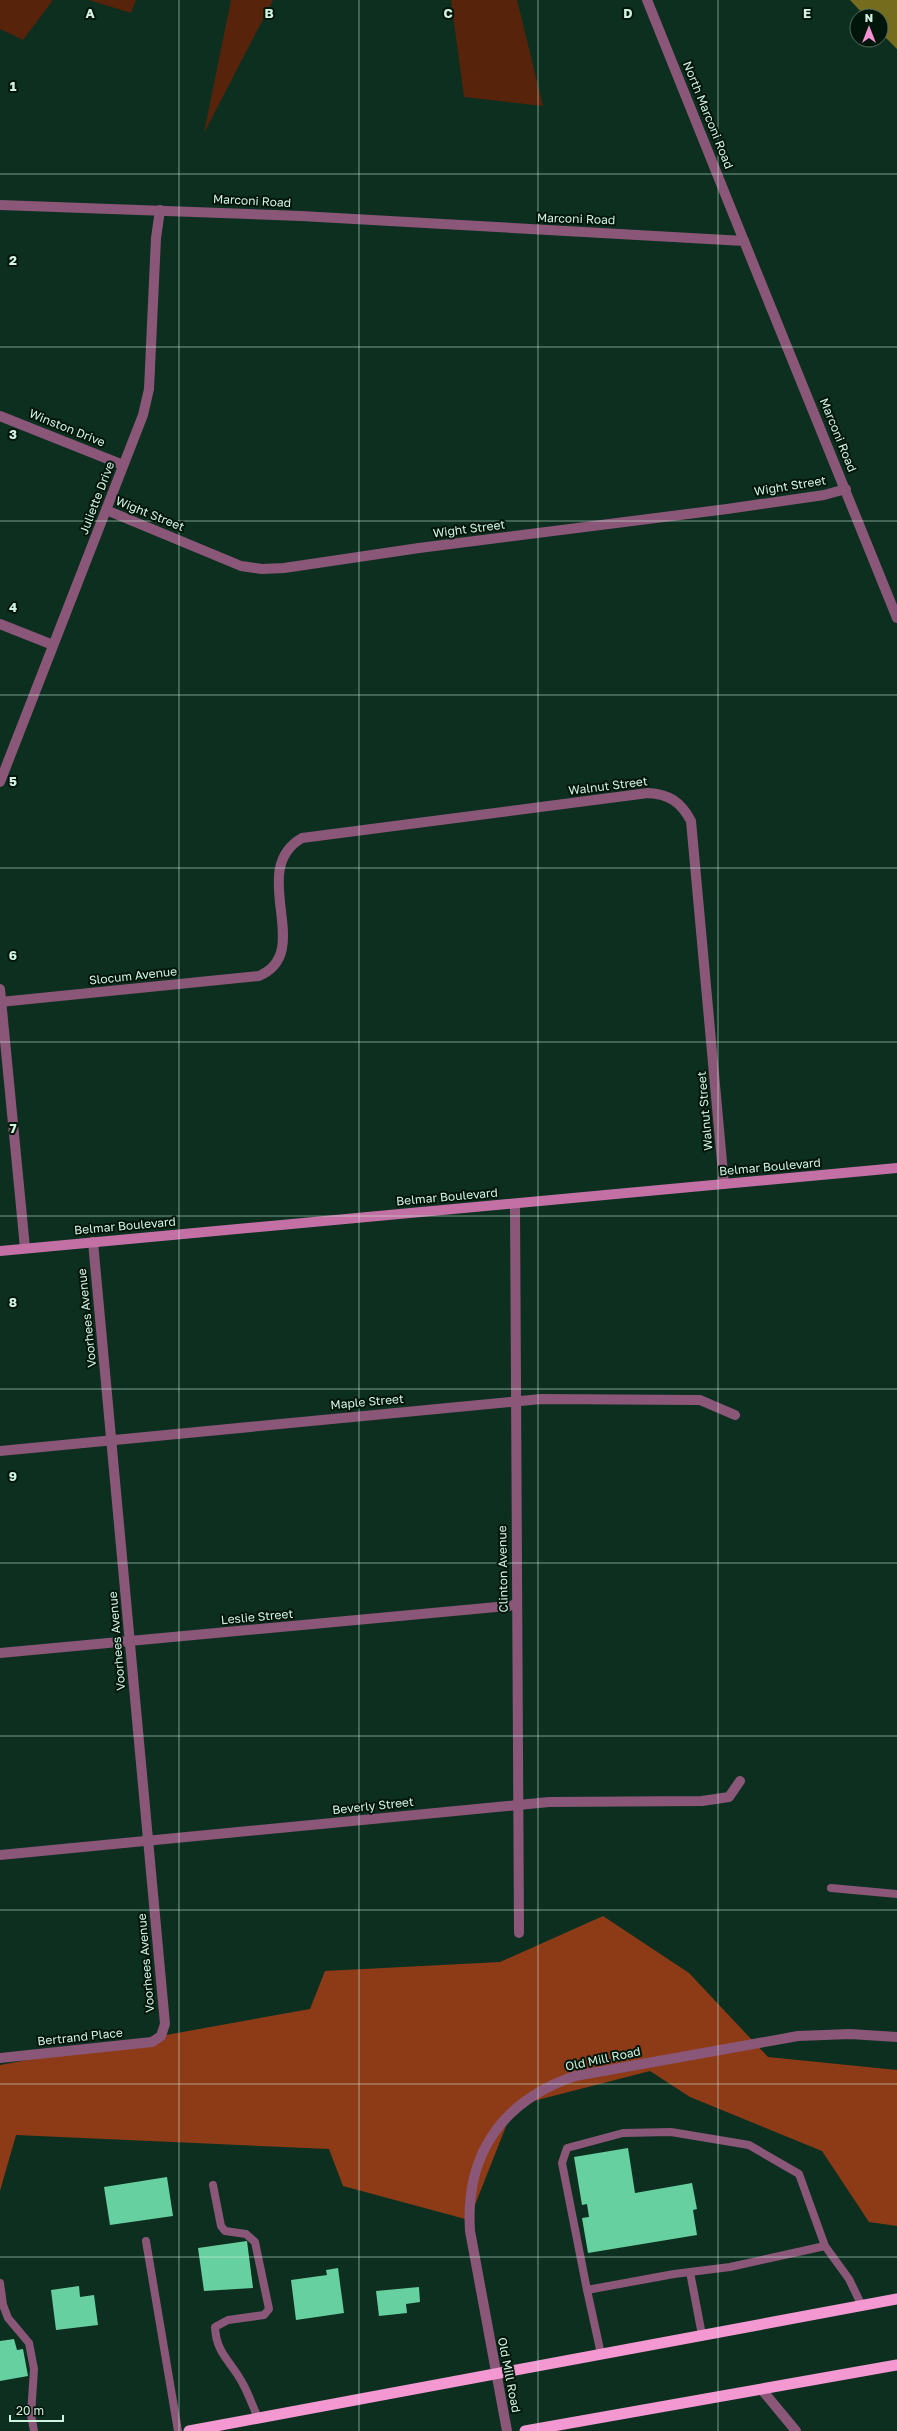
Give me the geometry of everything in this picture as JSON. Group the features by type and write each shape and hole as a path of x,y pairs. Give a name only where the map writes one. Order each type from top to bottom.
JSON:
{"highway":[{"path":"189,2431 897,2299"},
{"path":"525,2431 897,2365"}],"main road":[{"name":"Belmar Boulevard","path":"0,1251 897,1168"}],"street":[{"name":"North Marconi Road","path":"647,0 744,241"},
{"name":"Marconi Road","path":"0,204 160,210 744,241 846,489 897,618"},
{"name":"Juliette Drive","path":"0,782 143,415 149,388 156,238 160,210"},
{"name":"Winston Drive","path":"0,416 123,465"},
{"name":"Wight Street","path":"106,510 241,566 284,568 412,549 727,509 824,495 846,489"},
{"path":"0,624 53,645"},
{"name":"Walnut Street","path":"267,972 276,964 283,948 278,870 287,850 302,838 648,793 660,794 672,798 682,805 691,821 724,1184"},
{"name":"Slocum Avenue","path":"1,1002 251,977 267,972"},
{"path":"0,989 25,1248"},
{"name":"Clinton Avenue","path":"515,1204 519,1933"},
{"name":"Voorhees Avenue","path":"93,1242 165,2024 161,2036"},
{"name":"Maple Street","path":"0,1451 541,1399 700,1400 735,1415"},
{"name":"Leslie Street","path":"0,1653 517,1605"},
{"name":"Beverly Street","path":"0,1855 518,1804 549,1802 702,1801 729,1797 740,1781"},
{"name":"Old Mill Road","path":"507,2431 495,2373 470,2231 470,2192 473,2176 490,2138 519,2105 554,2084 575,2076 693,2054 798,2036 850,2034 897,2037"},
{"name":"Bertrand Place","path":"0,2058 144,2044 152,2042 161,2036"},
{"path":"762,2390 796,2431"}],"lane":[{"path":"831,1888 897,1894"},
{"path":"601,2354 586,2290 562,2163 567,2148 622,2133 670,2132 749,2144 799,2174 825,2246 849,2279 862,2306"},
{"path":"213,2185 221,2226 225,2231 246,2234 256,2242 268,2298 268,2309 264,2315 228,2320 215,2327 215,2340 225,2359 243,2383 258,2418"},
{"path":"146,2240 178,2431"},
{"path":"586,2290 690,2272 730,2267 825,2246"},
{"path":"690,2272 702,2335"},
{"path":"0,2283 8,2318 29,2343 34,2369 34,2384 31,2402 34,2431"}],"shaded area":[{"path":"0,0 53,0 23,40 0,29"},
{"path":"89,0 136,0 131,13"},
{"path":"231,0 273,0 204,133"},
{"path":"451,0 517,0 543,106 464,97"},
{"path":"850,0 897,0 897,49 889,41 889,8 858,8"},
{"path":"603,1916 689,1973 768,2057 897,2070 897,2226 869,2222 822,2151 690,2097 650,2071 514,2106 469,2220 343,2186 329,2149 16,2135 0,2191 0,2065 310,2009 325,1971 500,1962"}],"building":[{"path":"628,2148 635,2193 692,2183 697,2209 693,2210 697,2235 588,2253 582,2218 589,2217 587,2204 582,2205 574,2157"},
{"path":"167,2177 173,2216 110,2225 104,2187"},
{"path":"247,2241 253,2288 204,2291 198,2248"},
{"path":"338,2268 344,2313 296,2320 291,2280 327,2275 326,2270"},
{"path":"79,2286 80,2297 94,2295 98,2325 56,2330 51,2290"},
{"path":"419,2287 420,2302 406,2304 407,2313 379,2316 376,2291"},
{"path":"14,2339 17,2350 23,2349 28,2376 0,2381 0,2341"}]}
